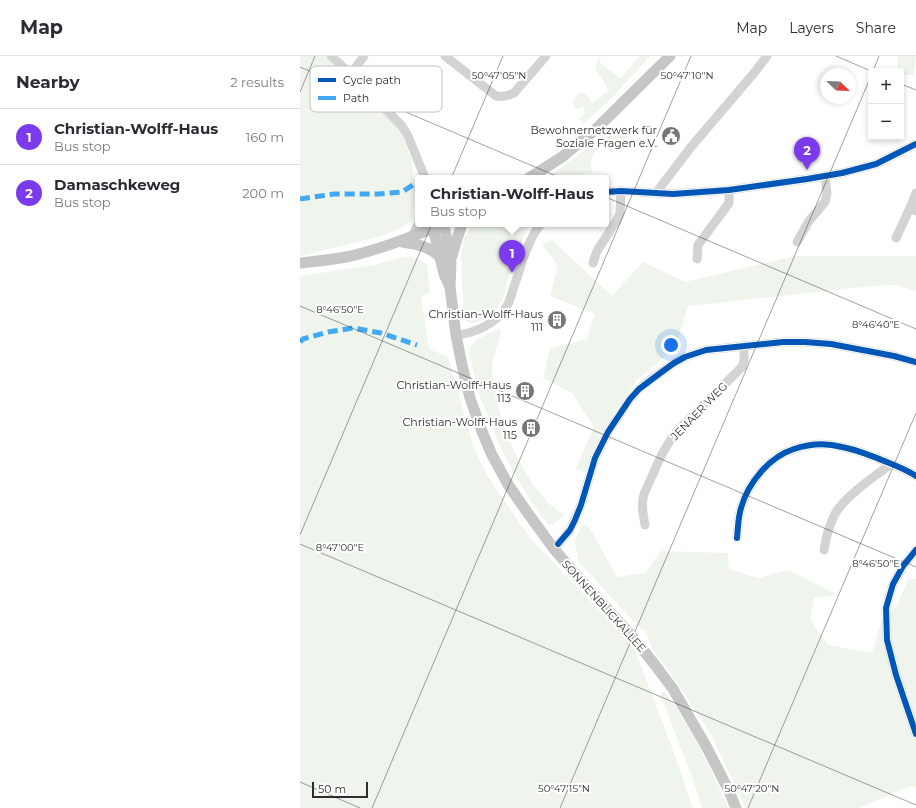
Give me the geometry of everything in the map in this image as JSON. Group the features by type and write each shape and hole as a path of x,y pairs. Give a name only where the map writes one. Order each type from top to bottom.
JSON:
{"main road":[{"path":"534,175 562,157 595,130 670,56"},
{"path":"300,263 346,257 375,249 411,237 430,227"},
{"name":"SONNENBLICKALLEE","path":"432,227 444,274 450,288"},
{"name":"SONNENBLICKALLEE","path":"445,227 451,263 450,288 456,335 470,398 492,455 509,486 526,512 554,548 656,665 706,746 736,808"},
{"path":"451,263 461,227"},
{"path":"399,241 428,248 439,256"}],"street":[{"path":"332,56 343,66"},
{"path":"357,66 364,56"},
{"path":"450,57 496,96 500,96 510,95 514,92 546,56"},
{"path":"656,193 691,147 767,56"},
{"path":"388,112 402,126 408,136 424,175"},
{"path":"609,192 621,191 673,194 729,190 825,176 876,164 916,144"},
{"path":"797,242 809,221 825,202 827,194 825,176"},
{"path":"697,259 698,245 729,203 729,190"},
{"path":"593,263 597,252 620,213 621,191"},
{"path":"896,238 913,209 916,193"},
{"path":"411,237 416,227"},
{"path":"456,335 466,334 483,328 504,311 513,292 528,247 538,227"},
{"path":"554,548 566,535 575,520 595,458 608,432 630,399 639,389 674,363 685,357 706,350 783,342 805,342 831,344 894,356 916,362"},
{"name":"JENAER WEG","path":"644,525 642,505 643,499 665,448 681,427 742,367 744,361 744,346"},
{"path":"737,538 738,521 741,509 752,484 760,473 772,462 793,449 816,445 842,447 892,464 916,476"},
{"path":"824,550 835,513 847,499 892,464"},
{"path":"916,550 903,566 893,584 886,608 887,640 896,675 916,734"}],"shaded area":[{"path":"300,56 325,56 335,66 310,66 310,112 382,112 400,130 411,158 415,191 412,220 403,227 382,236 300,256"},
{"path":"640,56 650,56 611,99 583,124 579,119 585,112 584,107 576,109 573,103 578,93 585,93 592,103 608,91 606,85 595,68 598,59 620,79"},
{"path":"898,56 916,56 914,75 904,75 904,68 897,68"},
{"path":"620,125 629,136 611,153 601,141"},
{"path":"597,141 600,145 591,161 593,173 580,175 551,175"},
{"path":"471,227 528,227 517,252 504,296 499,305 487,318 482,321 471,323 465,321 462,288 461,253 464,238"},
{"path":"552,240 612,296 643,262 685,282 795,256 916,256 916,291 897,285 871,286 688,306 676,347 637,380 601,432 586,472 575,470 594,427 572,393 543,378 550,348 587,339 595,314 550,296 558,265 542,245"},
{"path":"411,256 427,264 430,293 421,296 429,349 448,357 475,451 487,475 529,537 605,616 635,650 693,808 300,808 300,276 373,265"},
{"path":"500,328 501,333 493,359 492,371 499,410 508,438 532,483 549,504 564,515 554,524 549,525 536,509 518,480 501,449 480,397 469,354 470,349 476,341"},
{"path":"582,525 588,525 617,577 645,573 661,551 728,553 729,569 758,578 788,570 838,595 814,598 810,619 828,645 872,653 881,622 897,606 908,579 916,579 916,788 911,786 859,808 745,808 710,733 652,648 645,631 637,625 578,561 575,540"},
{"path":"664,691 691,733 729,808 702,808 692,777 660,694"}],"marked path":[{"path":"300,199 334,194 379,194 402,192 415,184"},
{"path":"300,342 303,339 328,332 353,328 381,333 417,345"}],"cycle path":[{"path":"609,192 621,191 673,194 729,190 807,179 842,173 876,164 916,144"},
{"path":"558,544 570,530 575,520 595,458 608,432 630,399 639,389 674,363 685,357 706,350 783,342 805,342 831,344 894,356 916,362"},
{"path":"737,538 741,508 754,480 776,458 794,449 818,445 830,445 846,448 877,458 902,468 916,476"},
{"path":"916,550 903,566 893,584 886,608 887,640 896,675 916,734"}],"place":[{"name":"Bewohnernetzwerk für Soziale Fragen e.V.","path":"671,136"},
{"name":"Damaschkeweg","path":"807,170"},
{"name":"Christian-Wolff-Haus","path":"512,273"},
{"name":"Christian-Wolff-Haus 111","path":"557,320"},
{"name":"Christian-Wolff-Haus 113","path":"525,391"},
{"name":"Christian-Wolff-Haus 115","path":"531,428"}]}
